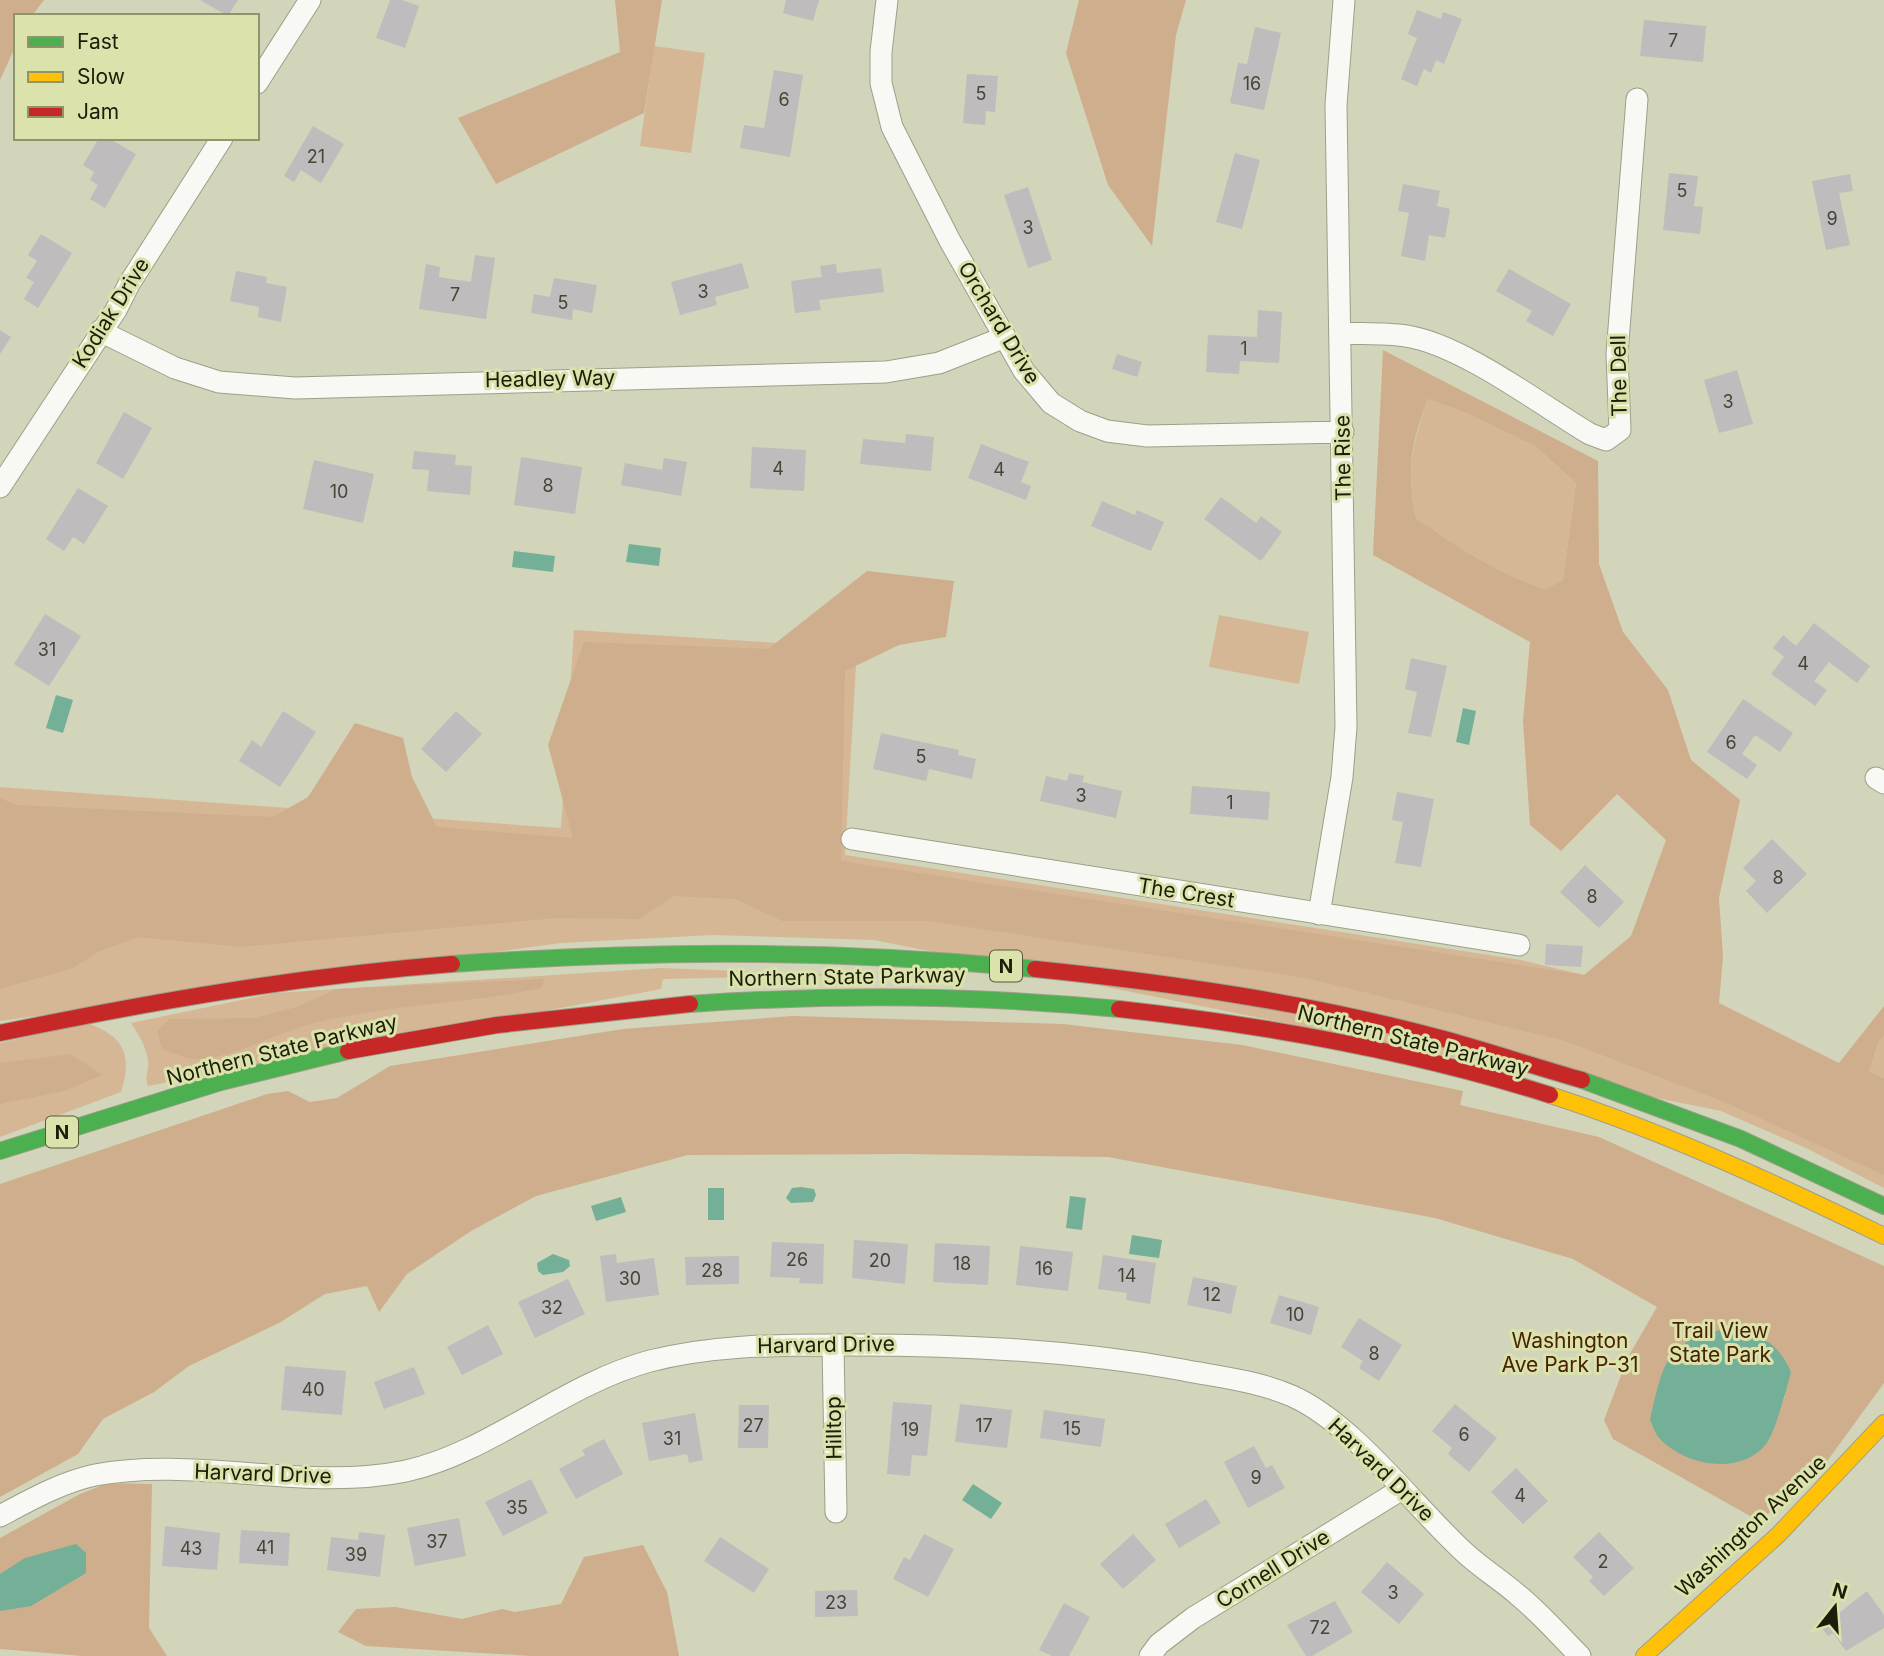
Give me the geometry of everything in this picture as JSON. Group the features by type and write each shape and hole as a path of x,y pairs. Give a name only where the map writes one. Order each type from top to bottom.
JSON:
{"main road":[{"name":"Northern State Parkway","path":"0,1033 249,986 419,966 572,956 767,953 1012,966 1251,996 1468,1043 1583,1078 1685,1115 1836,1181 1884,1206"},
{"name":"Northern State Parkway","path":"0,1151 228,1081 351,1050 500,1023 621,1007 753,997 960,996 1067,1002 1232,1021 1338,1041 1471,1072 1660,1135 1754,1172 1884,1236"},
{"name":"Washington Avenue","path":"1644,1656 1778,1535 1884,1423"}],"street":[{"path":"259,80 310,0"},
{"name":"Orchard Drive","path":"887,0 881,52 881,83 892,127 950,241 1024,371 1051,403 1080,421 1107,431 1147,436 1342,432"},
{"name":"The Rise","path":"1319,914 1342,777 1346,727 1336,106 1344,0"},
{"name":"The Dell","path":"1341,333 1406,336 1434,344 1481,368 1590,435 1606,440 1614,436 1620,430 1617,354 1637,99"},
{"name":"Kodiak Drive","path":"0,486 221,140"},
{"name":"Headley Way","path":"100,331 175,368 219,382 295,388 886,372 939,363 1005,337"},
{"name":"The Crest","path":"852,839 1519,945"},
{"name":"Harvard Drive","path":"0,1516 57,1487 91,1476 130,1470 350,1476 406,1471 452,1455 594,1381 644,1363 720,1349 783,1344 918,1344 1031,1350 1143,1363 1252,1383 1293,1396 1329,1418 1466,1554 1521,1597 1580,1656"},
{"name":"Hilltop","path":"833,1345 836,1512"},
{"name":"Cornell Drive","path":"1150,1656 1159,1644 1194,1618 1402,1489"}],"shaded area":[{"path":"654,46 705,53 691,153 640,146"},
{"path":"1428,399 1466,413 1535,446 1576,483 1563,580 1545,589 1527,583 1478,558 1416,518 1411,486 1412,458"},
{"path":"629,544 661,548 659,566 626,562"},
{"path":"514,551 555,556 553,572 512,567"},
{"path":"1219,615 1309,632 1299,684 1209,667"},
{"path":"574,630 857,648 845,855 1521,960 1584,975 1884,1113 1884,1188 1808,1149 1721,1111 874,940 713,935 561,943 0,1021 0,787 561,828"},
{"path":"56,695 73,700 63,733 46,728"},
{"path":"1463,708 1476,711 1469,745 1456,742"},
{"path":"661,968 842,975 663,979 661,989 148,1086 146,1052 131,1023 275,993"},
{"path":"87,1023 110,1034 122,1048 126,1067 121,1092 0,1137 0,1043"},
{"path":"1884,1036 1884,1078 1869,1071 1879,1041"},
{"path":"708,1188 724,1188 724,1220 708,1220"},
{"path":"792,1188 814,1189 816,1195 813,1202 791,1203 786,1198"},
{"path":"1070,1196 1086,1198 1082,1230 1066,1228"},
{"path":"621,1197 626,1212 596,1221 591,1206"},
{"path":"1132,1235 1162,1240 1159,1258 1129,1254"},
{"path":"553,1254 569,1260 570,1266 563,1272 543,1275 538,1271 537,1263"},
{"path":"1721,1330 1746,1334 1771,1344 1791,1372 1777,1420 1766,1444 1743,1461 1713,1464 1684,1456 1671,1448 1658,1437 1650,1420 1658,1386 1669,1360 1688,1342"},
{"path":"973,1484 1002,1503 991,1519 962,1500"},
{"path":"76,1544 86,1553 86,1573 31,1606 0,1611 0,1574 25,1558"}],"green space":[{"path":"0,0 44,0 34,14 14,14 14,49 0,80"},
{"path":"615,0 662,0 644,113 496,184 458,118 620,52"},
{"path":"1079,0 1186,0 1176,35 1152,246 1108,185 1066,53"},
{"path":"1383,350 1598,461 1599,564 1623,632 1668,690 1691,760 1740,800 1719,898 1723,956 1719,1003 1839,1063 1884,1006 1884,1036 1879,1041 1869,1071 1884,1078 1884,1175 1727,1103 1565,1041 1306,978 928,921 782,921 736,899 674,896 639,919 557,918 240,947 138,937 100,951 73,968 0,989 0,798 16,805 273,817 308,797 355,723 403,738 412,777 437,827 573,838 548,745 584,642 768,649 867,571 954,581 946,637 899,645 845,671 841,861 1584,975 1631,936 1666,840 1617,794 1561,851 1530,825 1523,721 1530,642 1373,555","holes":["1428,399 1466,413 1535,446 1576,483 1563,580 1545,589 1527,583 1478,558 1416,518 1411,486 1412,457"]},
{"path":"544,979 542,988 372,1012 315,1023 213,1057 189,1058 162,1049 157,1031 170,1019 254,1018 297,1007 337,989"},
{"name":"Trail View State Park","path":"792,1016 1063,1024 1242,1045 1463,1091 1460,1105 1599,1137 1884,1266 1884,1383 1817,1475 1759,1521 1613,1439 1604,1420 1628,1357 1657,1307 1573,1259 1435,1218 1108,1157 688,1155 536,1196 471,1231 407,1274 379,1312 367,1286 325,1294 279,1323 189,1366 154,1392 103,1419 78,1454 0,1497 0,1184 267,1094 288,1091 310,1102 337,1098 390,1066 623,1029","holes":["1663,1370 1785,1396 1768,1442 1650,1420"]},
{"path":"71,1054 102,1075 64,1091 0,1104 0,1063"},
{"path":"108,1483 152,1484 149,1628 167,1656 82,1656 0,1649 0,1538 80,1494"},
{"path":"643,1545 667,1592 679,1656 532,1656 366,1646 338,1632 356,1609 395,1607 462,1619 502,1609 515,1612 561,1604 584,1557"}],"building":[{"path":"200,0 238,0 229,14"},
{"path":"390,0 402,0 419,6 405,48 376,38"},
{"path":"786,0 819,0 813,21 783,13"},
{"path":"1417,10 1441,19 1443,12 1462,19 1444,64 1436,60 1431,73 1424,69 1417,86 1401,79 1417,38 1408,34"},
{"path":"1644,20 1706,26 1703,62 1640,56"},
{"path":"1255,27 1281,33 1264,110 1230,103 1238,63 1247,64"},
{"path":"774,70 803,75 790,157 740,148 744,125 764,128"},
{"path":"967,74 998,76 995,112 986,111 985,125 963,123"},
{"path":"313,126 344,144 321,183 301,170 294,182 284,176"},
{"path":"98,140 112,140 136,154 105,208 90,199 98,185 90,180 94,172 83,165"},
{"path":"1235,153 1260,160 1242,229 1216,222"},
{"path":"1669,173 1698,176 1694,206 1703,207 1700,234 1663,230"},
{"path":"1850,174 1853,191 1839,193 1850,245 1826,250 1812,181"},
{"path":"1403,184 1440,191 1437,206 1450,209 1445,238 1429,235 1425,261 1401,256 1409,213 1398,211"},
{"path":"1028,187 1052,260 1028,268 1004,195"},
{"path":"41,234 72,253 38,308 24,299 34,282 26,278 37,261 28,255"},
{"path":"475,255 495,258 486,319 419,309 426,264 440,267 439,277 471,282"},
{"path":"742,263 749,288 715,297 717,305 680,315 671,282"},
{"path":"836,264 837,273 881,268 884,292 819,300 821,310 795,313 791,281 822,277 820,266"},
{"path":"1509,269 1571,304 1553,336 1526,321 1532,311 1496,291"},
{"path":"236,271 267,277 266,283 287,287 281,322 258,317 259,307 230,301"},
{"path":"554,278 597,285 592,313 573,309 572,320 531,313 534,294 550,297"},
{"path":"1258,310 1282,312 1279,363 1240,361 1239,374 1206,372 1208,335 1257,337"},
{"path":"0,330 11,337 0,354"},
{"path":"1117,354 1142,362 1137,377 1112,369"},
{"path":"1737,370 1753,424 1719,433 1704,380"},
{"path":"124,412 152,428 123,479 96,463"},
{"path":"906,434 934,437 931,471 860,464 863,439 905,443"},
{"path":"981,444 1029,462 1021,482 1031,486 1026,500 968,478"},
{"path":"752,447 806,450 804,491 750,488"},
{"path":"414,451 456,455 455,465 472,466 470,495 427,491 429,470 412,469"},
{"path":"521,457 582,467 575,514 514,505"},
{"path":"664,458 687,462 681,496 621,485 625,463 662,470"},
{"path":"314,460 374,474 363,523 303,509"},
{"path":"78,488 108,506 84,544 73,537 64,551 46,539"},
{"path":"1221,497 1256,523 1261,516 1282,532 1261,561 1204,519"},
{"path":"1102,501 1135,515 1137,510 1164,522 1151,551 1091,526"},
{"path":"45,614 81,636 49,686 14,664"},
{"path":"1814,623 1870,666 1857,683 1829,662 1814,681 1827,690 1815,706 1771,674 1784,657 1773,648 1783,635 1796,646"},
{"path":"1411,658 1447,666 1431,737 1408,733 1417,692 1405,689"},
{"path":"1743,699 1793,733 1780,752 1755,735 1742,754 1757,765 1747,779 1707,752"},
{"path":"283,711 316,732 280,787 239,761 252,740 261,747"},
{"path":"456,711 482,734 446,772 421,749"},
{"path":"881,733 959,750 958,755 976,759 972,779 929,769 926,781 873,769"},
{"path":"1069,773 1084,776 1082,782 1122,791 1116,818 1040,801 1046,776 1067,781"},
{"path":"1192,786 1270,792 1268,820 1190,814"},
{"path":"1397,792 1434,799 1421,867 1395,863 1403,822 1392,820"},
{"path":"1772,839 1807,874 1767,913 1746,891 1756,881 1743,868"},
{"path":"1585,865 1624,902 1599,928 1560,892"},
{"path":"1546,944 1583,946 1581,967 1545,965"},
{"path":"854,1240 908,1244 905,1284 852,1278"},
{"path":"772,1242 824,1244 823,1284 799,1283 800,1278 770,1277"},
{"path":"935,1243 990,1246 988,1285 933,1282"},
{"path":"1020,1246 1073,1252 1068,1291 1016,1285"},
{"path":"616,1254 617,1263 654,1258 659,1295 606,1302 600,1256"},
{"path":"1103,1255 1156,1263 1150,1304 1126,1300 1127,1293 1098,1289"},
{"path":"739,1256 739,1284 686,1285 685,1257"},
{"path":"1193,1277 1237,1286 1231,1314 1187,1305"},
{"path":"568,1279 585,1314 535,1338 518,1302"},
{"path":"1279,1295 1319,1307 1311,1335 1270,1323"},
{"path":"1359,1318 1402,1345 1379,1381 1359,1368 1363,1361 1341,1347"},
{"path":"488,1325 503,1354 462,1375 447,1347"},
{"path":"285,1366 346,1371 342,1415 281,1410"},
{"path":"414,1367 425,1394 384,1409 374,1382"},
{"path":"893,1402 932,1405 927,1456 912,1455 910,1476 887,1474"},
{"path":"960,1404 1012,1410 1007,1448 955,1442"},
{"path":"1455,1404 1497,1438 1469,1472 1448,1454 1452,1448 1432,1431"},
{"path":"739,1405 769,1405 768,1448 738,1448"},
{"path":"1044,1410 1105,1419 1101,1447 1040,1438"},
{"path":"695,1413 703,1460 689,1463 687,1454 649,1461 642,1423"},
{"path":"604,1439 623,1474 576,1499 559,1469 585,1455 582,1450"},
{"path":"1254,1446 1266,1468 1272,1465 1285,1488 1248,1508 1224,1462"},
{"path":"1516,1468 1548,1501 1523,1524 1491,1492"},
{"path":"531,1479 548,1513 503,1536 485,1502"},
{"path":"1206,1499 1221,1523 1179,1548 1165,1524"},
{"path":"459,1518 466,1556 415,1566 407,1528"},
{"path":"165,1526 220,1533 217,1570 162,1566"},
{"path":"241,1530 290,1533 288,1566 239,1563"},
{"path":"359,1532 385,1535 380,1577 327,1570 331,1537 358,1540"},
{"path":"1599,1532 1634,1568 1604,1596 1589,1581 1593,1577 1573,1557"},
{"path":"924,1534 954,1549 928,1597 893,1579 904,1557 910,1560"},
{"path":"1133,1534 1156,1560 1123,1589 1100,1564"},
{"path":"720,1537 769,1569 754,1593 704,1561"},
{"path":"1387,1562 1424,1594 1399,1624 1361,1592"},
{"path":"857,1590 858,1616 815,1617 815,1591"},
{"path":"1867,1591 1884,1615 1884,1628 1846,1651 1833,1633 1828,1636 1821,1627"},
{"path":"1335,1601 1353,1632 1312,1656 1306,1656 1287,1625"},
{"path":"1064,1603 1090,1617 1069,1656 1052,1656 1039,1650"}],"traffic: fast":[{"path":"452,964 597,956 744,954 890,958 1035,969"},
{"path":"690,1004 851,997 1012,1001 1119,1009"},
{"path":"0,1151 221,1082 348,1051"},
{"path":"1582,1080 1741,1139 1884,1206"}],"traffic: slow":[{"path":"1550,1095 1635,1125 1719,1160 1884,1236"},
{"path":"1644,1656 1778,1535 1884,1423"}],"traffic: jam":[{"path":"0,1033 225,991 338,975 452,964"},
{"path":"1035,969 1190,988 1343,1015 1444,1039 1582,1080"},
{"path":"348,1051 497,1025 690,1004"},
{"path":"1119,1009 1337,1041 1444,1065 1550,1095"}],"park label":[{"name":"Washington Ave Park P-31","path":"1570,1353"}]}
